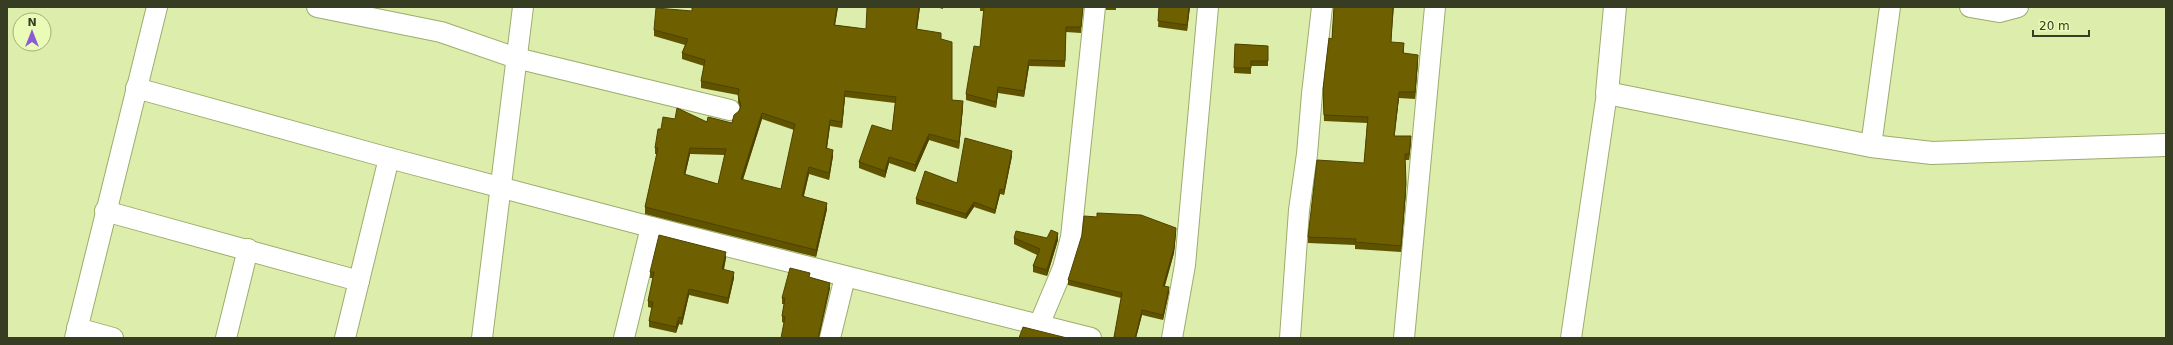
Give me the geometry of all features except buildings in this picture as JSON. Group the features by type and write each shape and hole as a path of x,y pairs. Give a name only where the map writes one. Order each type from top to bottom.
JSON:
{"street":[{"path":"113,338 76,333 105,211 157,7"},
{"path":"317,7 441,32 516,58 730,110"},
{"path":"482,338 522,7"},
{"path":"1039,325 1063,268 1071,237 1095,7"},
{"path":"1172,338 1185,264 1208,7"},
{"path":"1290,338 1299,210 1307,154 1322,7"},
{"path":"1404,338 1435,7"},
{"path":"1571,338 1607,93 1615,7"},
{"path":"1871,146 1890,7"},
{"path":"1970,7 1999,12 2018,7"},
{"path":"136,88 499,188 844,277 1091,338"},
{"path":"1607,93 1871,146 1932,153 2166,145"},
{"path":"345,338 389,158"},
{"path":"105,211 248,249 359,281"},
{"path":"624,338 651,227"},
{"path":"226,338 248,249"},
{"path":"830,338 844,277"}]}
